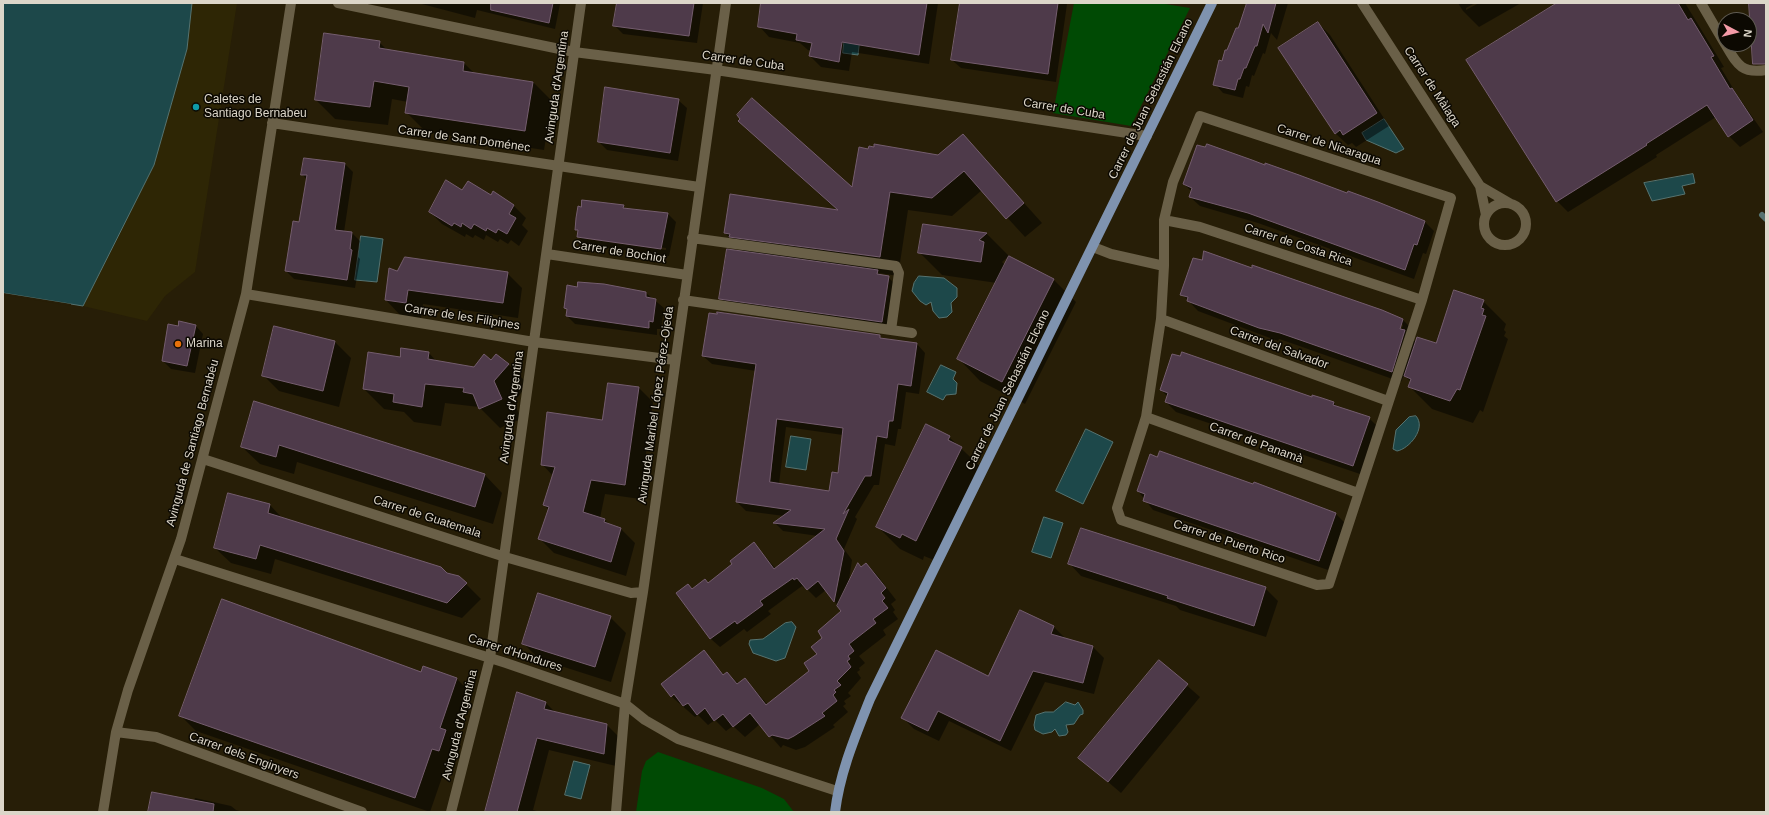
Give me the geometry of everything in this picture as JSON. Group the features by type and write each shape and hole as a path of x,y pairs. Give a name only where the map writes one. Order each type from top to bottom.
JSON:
{"main road":[{"name":"Carrer de Juan Sebastián Elcano","path":"835,812 846,757 870,700 1212,3"}],"street":[{"name":"Avinguda de Santiago Bernabéu","path":"103,812 116,732 128,690 175,559 246,294 291,3"},
{"name":"Carrer de Cuba","path":"338,3 574,52 716,70 1103,128 1147,136"},
{"name":"Avinguda d'Argentina","path":"451,812 490,658 581,3"},
{"name":"Avinguda Maribel López Pérez-Ojeda","path":"616,812 625,704 643,592 726,3"},
{"name":"Carrer de Màlaga","path":"1362,3 1480,186 1486,215"},
{"path":"1701,3 1717,30"},
{"path":"1730,52 1737,65 1752,72 1766,70"},
{"name":"Carrer de Nicaragua","path":"1164,220 1173,182 1200,116 1451,198 1422,300"},
{"name":"Carrer de Sant Doménec","path":"272,123 699,187"},
{"name":"Carrer de Màlaga","path":"1480,186 1511,204"},
{"path":"1502,203 1511,204 1524,214 1526,223 1524,233 1518,240 1511,244 1497,243 1487,235 1484,225 1486,215 1492,207 1502,203"},
{"path":"1146,417 1161,319 1164,266 1164,220"},
{"name":"Carrer de Costa Rica","path":"1164,220 1200,227 1422,300"},
{"path":"692,238 896,266 899,273 891,330"},
{"path":"1093,246 1111,254 1164,266"},
{"name":"Carrer de Bochiot","path":"547,254 687,275"},
{"name":"Carrer de les Filipines","path":"246,294 534,342 675,360"},
{"path":"683,300 912,333"},
{"path":"1358,493 1422,300"},
{"name":"Carrer del Salvador","path":"1161,319 1388,401"},
{"name":"Carrer de Panamà","path":"1146,417 1358,493"},
{"name":"Carrer de Puerto Rico","path":"1146,417 1117,508 1121,520 1317,585 1329,584 1358,493"},
{"name":"Carrer de Guatemala","path":"203,459 505,557 631,593 643,592"},
{"name":"Carrer d'Hondures","path":"175,559 490,658 625,704 645,720 678,739 838,792"},
{"name":"Carrer dels Enginyers","path":"116,732 156,737 362,812"}],"green space":[{"path":"1074,3 1159,3 1190,8 1131,126 1053,113"},
{"path":"658,752 762,788 784,799 794,812 636,812 642,771 646,761"}],"sand":[{"name":"Caletes de Santiago Bernabeu","path":"192,3 237,3 195,272 165,296 147,321 83,306 154,165 187,49"}],"water":[{"path":"3,3 192,3 187,49 154,165 83,306 3,293"},
{"path":"848,12 863,13 858,55 843,53"},
{"path":"1384,119 1404,149 1396,153 1366,140 1362,133"},
{"path":"1693,174 1695,183 1682,186 1685,194 1652,201 1644,183"},
{"path":"361,236 383,239 377,282 355,280"},
{"path":"919,276 944,278 957,288 957,297 951,303 952,312 947,317 939,318 933,311 931,302 926,305 920,301 912,291 914,283"},
{"path":"941,365 956,372 953,379 957,383 956,394 946,395 943,400 927,392"},
{"path":"1416,416 1419,421 1419,426 1415,437 1402,449 1397,451 1393,449 1396,430 1409,417"},
{"path":"1086,429 1113,442 1083,504 1056,491"},
{"path":"791,436 811,439 806,470 786,467"},
{"path":"1044,517 1063,523 1051,558 1032,552"},
{"path":"792,622 796,627 785,658 776,661 753,653 749,644 750,640 763,639 785,623"},
{"path":"1066,702 1075,705 1078,702 1083,710 1083,714 1080,715 1074,724 1066,725 1068,732 1066,735 1059,736 1055,729 1052,732 1043,734 1035,730 1034,725 1036,715 1045,712 1053,712"},
{"path":"574,761 590,765 581,799 565,795"}],"pier":[{"path":"3,293 71,304 71,306 3,295"}],"building":[{"path":"491,3 553,3 549,23 491,10"},
{"path":"617,3 694,3 689,36 613,26"},
{"path":"761,3 927,3 919,55 842,42 839,62 809,56 812,43 796,40 797,34 758,27"},
{"path":"960,3 1058,3 1048,74 951,60"},
{"path":"1247,3 1276,3 1268,33 1263,24 1257,46 1255,46 1240,79 1238,79 1235,90 1213,85 1219,60 1222,61 1225,50 1227,50 1236,28 1238,28"},
{"path":"1557,3 1678,3 1688,20 1691,18 1714,56 1711,57 1730,89 1732,88 1753,120 1728,137 1707,105 1646,144 1647,145 1556,202 1466,60"},
{"path":"1749,3 1766,3 1766,64 1753,64 1752,52 1757,52 1757,12 1750,12"},
{"path":"1318,22 1377,113 1343,135 1340,130 1335,134 1278,48"},
{"path":"324,33 380,41 379,48 464,62 463,71 533,82 525,131 405,113 409,87 374,81 370,107 315,100"},
{"path":"605,87 679,99 670,153 598,142"},
{"path":"752,98 852,187 859,147 868,149 869,146 874,147 874,144 938,155 963,134 1024,203 1006,219 964,171 932,198 890,192 880,257 729,237 730,234 724,233 730,194 838,210 738,121 740,119 737,115"},
{"path":"1207,144 1265,165 1265,163 1347,193 1348,191 1425,221 1417,245 1414,244 1405,270 1248,213 1189,197 1192,188 1183,184 1197,145 1205,147"},
{"path":"304,158 345,163 335,230 352,232 350,249 352,250 347,280 285,271 293,221 299,222 307,175 301,175"},
{"path":"446,180 462,190 468,181 491,195 493,191 514,205 509,214 516,218 507,234 498,229 496,233 487,228 486,231 474,224 471,229 462,223 461,227 454,223 452,226 429,212"},
{"path":"582,200 624,205 623,208 668,213 661,249 577,237 578,230 575,230 576,218 578,206 581,207"},
{"path":"923,224 987,233 979,240 984,242 981,262 918,253"},
{"path":"727,249 878,270 877,274 889,276 882,322 719,299"},
{"path":"1204,251 1252,268 1252,265 1382,310 1403,319 1400,329 1405,330 1392,372 1280,333 1259,328 1187,301 1188,297 1180,295 1193,258 1202,260"},
{"path":"1009,256 1054,279 1002,382 957,359"},
{"path":"405,257 508,272 503,303 408,290 406,303 385,300 389,268 397,271"},
{"path":"578,282 604,284 646,292 646,297 656,299 653,322 649,321 649,328 566,316 567,309 564,308 567,285 577,287"},
{"path":"1454,290 1484,300 1481,308 1484,309 1482,315 1486,316 1460,390 1457,389 1450,401 1408,387 1411,379 1404,376 1417,337 1436,343"},
{"path":"717,312 880,335 880,338 917,343 911,386 898,384 893,421 889,421 887,438 877,436 871,476 865,476 843,514 849,509 836,539 844,551 834,602 818,581 807,590 797,578 794,580 793,578 760,601 763,605 737,624 735,621 710,639 676,593 688,584 692,589 705,579 708,583 732,564 730,561 754,542 774,569 825,529 773,523 791,510 736,502 756,364 702,356 709,313 717,314","holes":["777,419 843,428 838,473 832,472 829,491 770,482"]},
{"name":"Marina","path":"179,321 196,325 187,366 162,361 168,324 178,326"},
{"path":"274,326 335,341 323,391 262,376"},
{"path":"401,348 429,352 428,359 474,367 484,354 491,360 496,354 509,364 494,381 502,399 479,409 473,394 463,392 464,388 425,384 422,407 393,402 394,394 363,389 368,352 400,357"},
{"path":"1182,352 1312,397 1312,395 1334,402 1333,405 1370,417 1353,466 1165,402 1168,393 1160,390 1172,354 1180,356"},
{"path":"608,383 639,387 625,485 591,480 583,512 605,519 604,522 621,528 611,562 538,539 549,507 543,505 555,467 541,465 547,412 602,420"},
{"path":"254,401 485,474 475,507 279,445 276,457 241,447"},
{"path":"926,424 950,436 948,440 962,447 916,541 902,534 900,538 876,527"},
{"path":"1160,451 1253,484 1254,482 1336,513 1319,561 1143,501 1145,494 1137,491 1150,454 1157,457"},
{"path":"228,493 270,504 268,513 441,567 447,573 459,576 467,583 447,603 260,545 256,559 214,548"},
{"path":"1081,528 1266,587 1254,626 1167,598 1168,596 1068,564"},
{"path":"858,563 861,567 866,563 886,588 881,593 885,598 882,601 888,608 873,619 876,623 849,644 854,651 848,656 850,659 847,661 851,667 837,681 841,685 834,690 836,692 833,695 837,701 822,713 825,716 794,736 788,739 772,735 769,737 750,713 733,727 723,714 714,721 705,708 697,715 688,703 683,706 674,694 671,697 661,684 704,650 723,675 727,672 737,684 745,678 766,705 809,671 804,663 817,654 811,647 822,638 818,631 841,611 837,606"},
{"path":"538,593 611,616 595,667 522,644"},
{"path":"222,599 421,672 423,666 457,678 440,728 446,730 439,751 432,749 415,798 179,716"},
{"path":"1020,610 1054,626 1051,634 1093,646 1083,683 1033,671 1000,741 938,711 928,731 901,718 936,650 988,676"},
{"path":"1159,660 1188,684 1108,782 1078,758"},
{"path":"517,692 546,702 544,709 607,724 604,754 537,738 517,812 485,812"},
{"path":"152,792 214,804 213,812 148,812"}],"waterway":[{"path":"1762,215 1766,219"}],"place":[{"name":"Caletes de Santiago Bernabeu","path":"196,107"},
{"name":"Marina","path":"178,344"}]}
